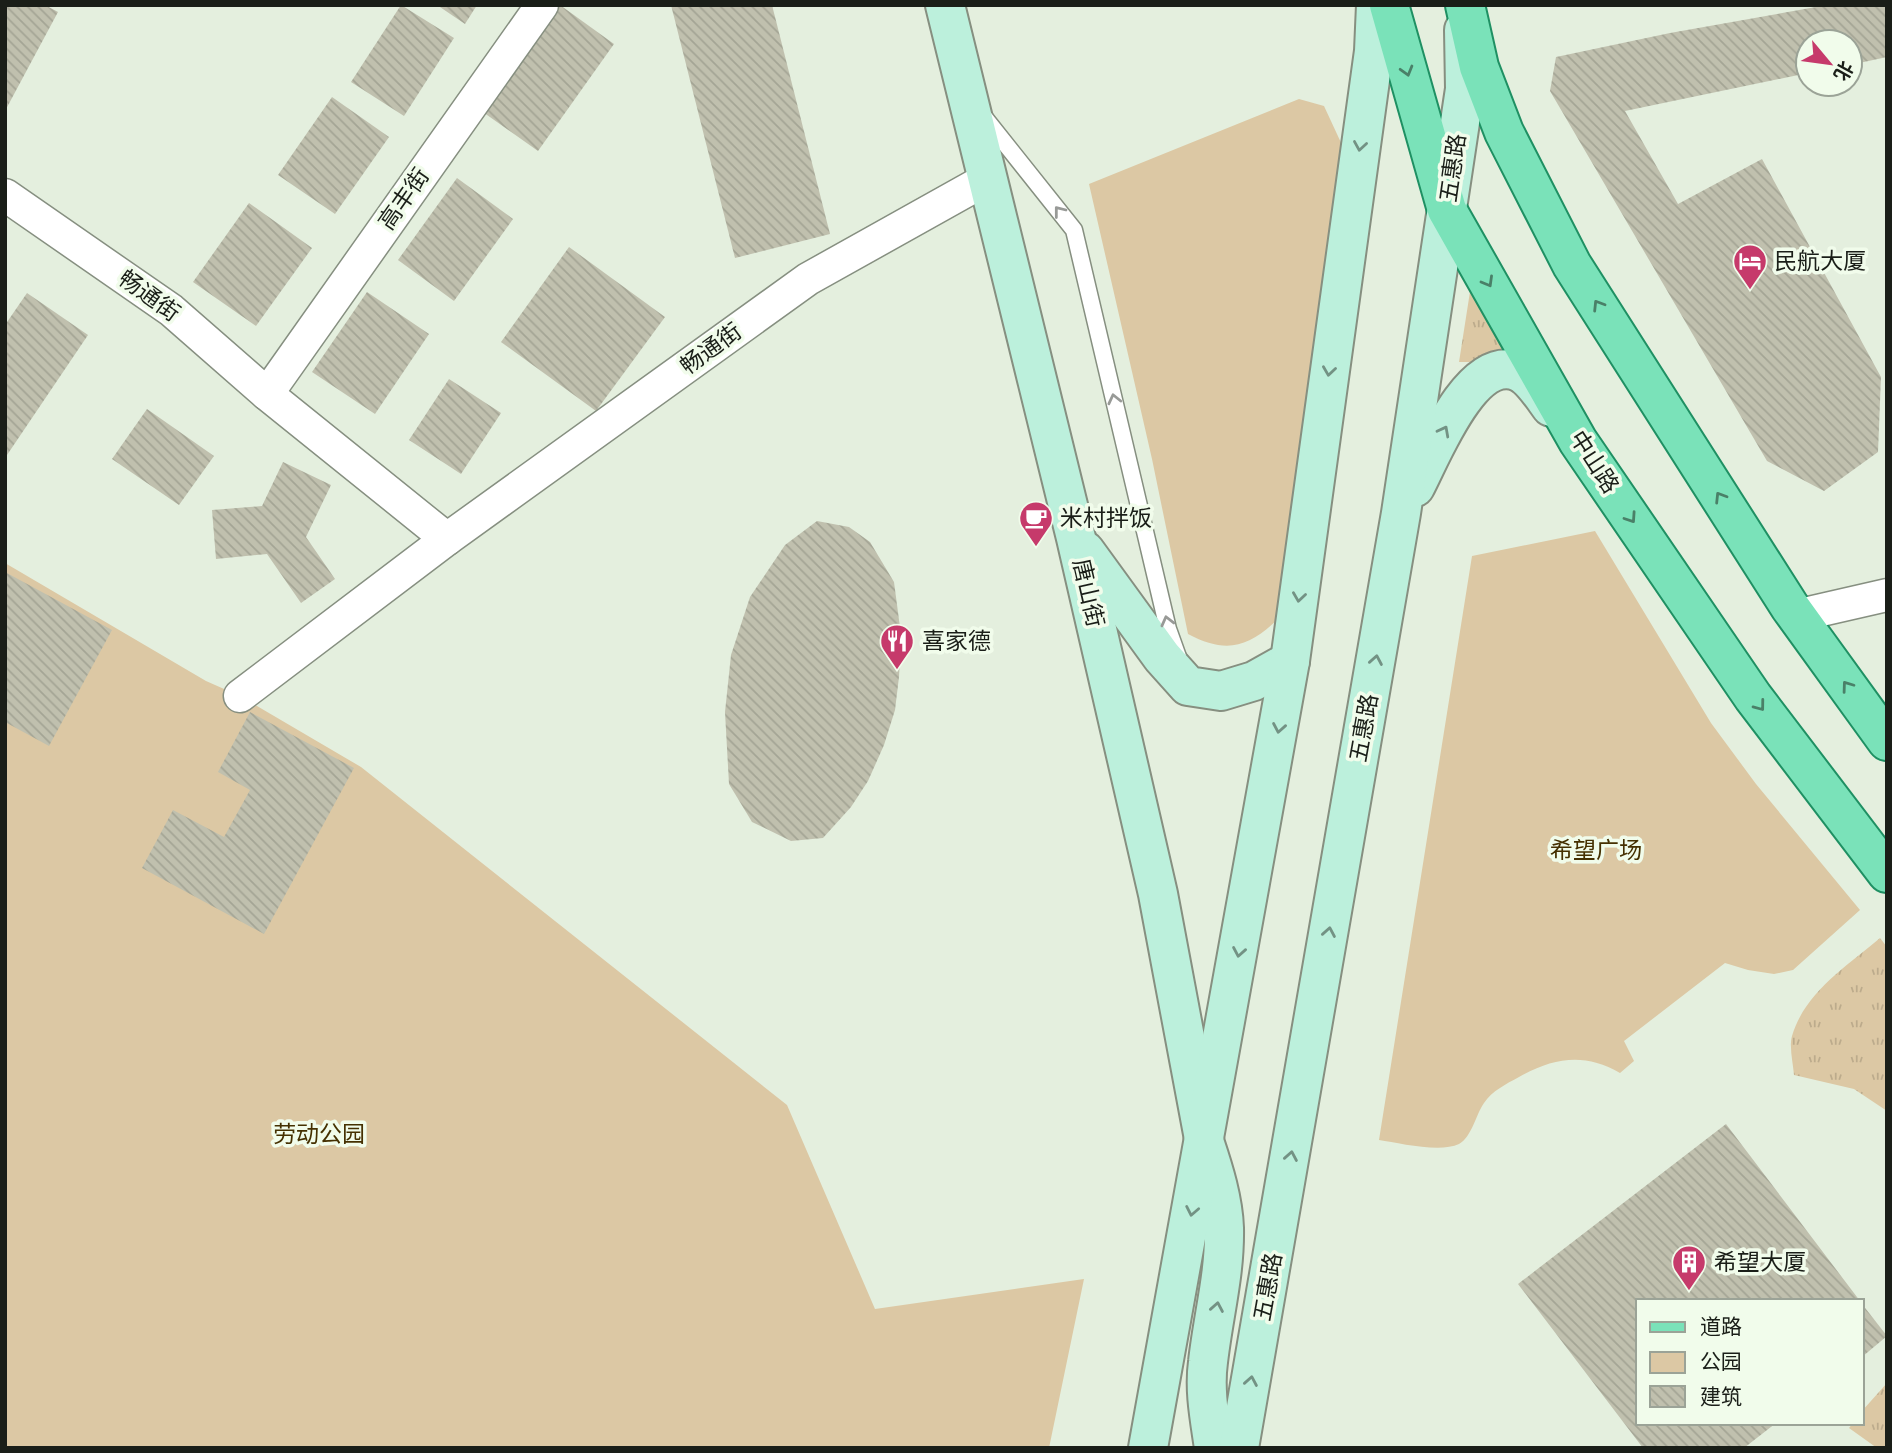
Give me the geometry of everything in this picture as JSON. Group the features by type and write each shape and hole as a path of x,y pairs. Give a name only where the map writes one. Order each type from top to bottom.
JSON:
{"main road":[{"name":"唐山街","path":"945,5 1076,538 1158,894 1205,1144"},
{"path":"1148,1448 1205,1144 1290,661 1374,51 1376,5"},
{"name":"中山路","path":"1389,5 1447,210 1578,441 1753,697 1887,873"},
{"path":"1464,5 1479,67 1504,132 1572,265 1790,607 1887,741"},
{"name":"五惠路","path":"1239,1448 1401,513 1465,89 1464,5"},
{"path":"1401,513 1453,414 1473,385 1493,370 1514,370 1533,384 1578,441"},
{"path":"1076,538 1162,657 1188,685 1221,691 1254,681 1290,661"},
{"path":"1205,1144 1217,1182 1224,1227 1222,1284 1207,1363 1207,1401 1214,1448"}],"street":[{"name":"高丰街","path":"267,394 542,5"},
{"name":"畅通街","path":"240,696 447,540 808,279 987,179"},
{"name":"畅通街","path":"5,195 171,310 267,394 447,540"},
{"path":"1790,607 1804,614 1887,596"}],"lane":[{"path":"966,94 1074,230 1168,629 1188,685"}],"green space":[{"path":"1299,99 1324,106 1343,147 1278,619 1246,642 1225,646 1188,634 1152,459 1089,184"},
{"path":"1472,279 1516,348 1478,362 1459,362"},
{"name":"希望广场","path":"1595,531 1711,723 1756,784 1860,910 1793,970 1774,974 1725,963 1624,1041 1634,1061 1620,1073 1607,1066 1581,1060 1544,1065 1495,1091 1484,1103 1467,1136 1459,1144 1441,1148 1379,1140 1472,556"},
{"name":"劳动公园","path":"5,563 206,681 240,696 361,767 787,1105 875,1309 1084,1279 1049,1448 5,1448"},
{"path":"1880,938 1887,947 1887,1111 1854,1089 1794,1075 1791,1050 1792,1036 1798,1020 1817,993"},
{"path":"1887,1383 1887,1448 1877,1448 1849,1428 1851,1425 1864,1425 1864,1409"}],"building":[{"path":"5,5 45,5 58,12 5,111"},
{"path":"401,5 454,38 404,116 351,82"},
{"path":"437,5 477,5 465,24"},
{"path":"555,5 560,5 614,44 538,151 480,110"},
{"path":"671,5 772,5 830,234 735,258"},
{"name":"民航大厦","path":"1827,5 1887,5 1887,57 1864,62 1864,28 1794,28 1794,76 1625,111 1678,204 1762,159 1881,377 1878,452 1824,491 1767,461 1550,91 1556,57"},
{"path":"332,97 389,137 335,214 278,175"},
{"path":"457,178 513,219 454,301 398,260"},
{"path":"249,203 312,248 256,326 193,282"},
{"path":"569,247 665,317 596,411 501,342"},
{"path":"367,292 429,334 375,414 312,372"},
{"path":"27,293 88,335 5,458 5,325"},
{"path":"449,379 501,413 461,474 409,440"},
{"path":"147,409 214,456 179,505 112,459"},
{"path":"283,462 331,485 306,537 335,579 301,603 267,554 216,559 212,510 262,506"},
{"path":"817,521 849,527 870,542 894,582 901,635 899,677 895,710 884,745 868,781 851,807 823,838 791,841 752,822 729,784 725,712 731,655 750,597 785,545"},
{"path":"5,572 112,630 49,746 5,722"},
{"path":"250,712 354,768 264,934 142,868 173,810 224,837 250,790 218,772"},
{"name":"希望大厦","path":"1726,1124 1858,1299 1636,1299 1636,1425 1773,1425 1744,1448 1643,1448 1518,1284"},
{"name":"希望大厦","path":"1864,1307 1887,1336 1864,1355"}],"place":[{"name":"民航大厦","path":"1750,291"},
{"name":"米村拌饭","path":"1036,548"},
{"name":"喜家德","path":"897,671"},
{"name":"希望大厦","path":"1689,1292"}]}
